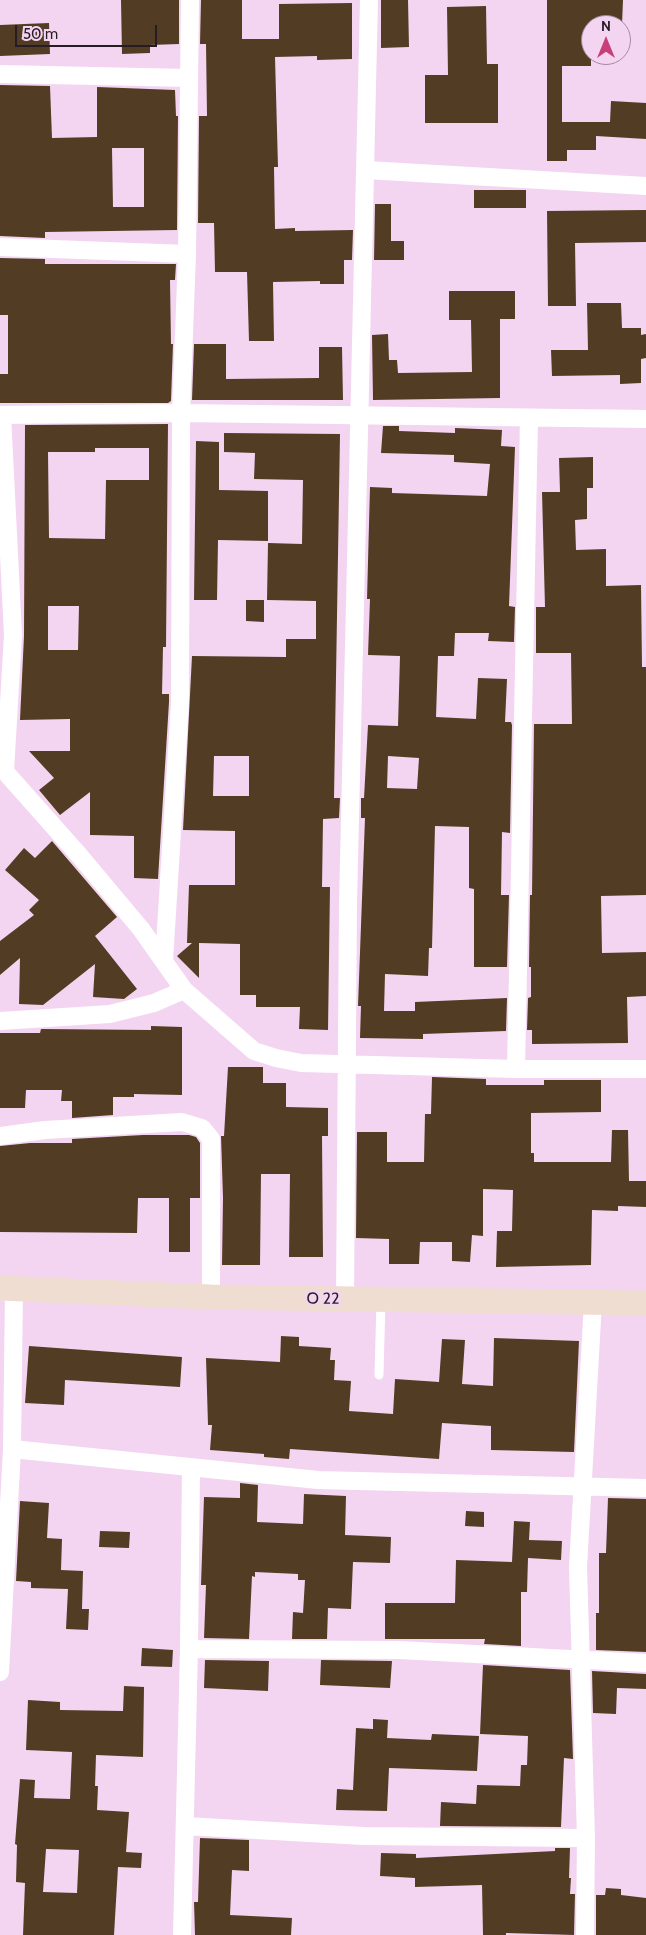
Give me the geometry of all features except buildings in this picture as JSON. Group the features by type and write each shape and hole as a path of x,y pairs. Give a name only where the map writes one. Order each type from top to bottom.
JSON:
{"street":[{"path":"164,961 180,702 181,413 187,254 190,0"},
{"path":"345,1299 346,1064 361,292 366,170 369,0"},
{"path":"0,74 188,78"},
{"path":"366,170 646,186"},
{"path":"0,247 187,254"},
{"path":"646,419 181,413 1,415 13,635 2,768 79,855 164,961 184,990 254,1050 276,1058 302,1063 516,1069 646,1069"},
{"path":"516,1069 529,418"},
{"path":"0,1020 117,1012 154,1003 184,990"},
{"path":"0,1136 45,1130 141,1123 182,1122 202,1128 211,1139 211,1297"},
{"path":"0,1672 12,1449 7,1288"},
{"name":"O 22","path":"7,1288 211,1297 646,1303"},
{"path":"585,1935 586,1838 578,1567 593,1302"},
{"path":"12,1449 318,1480 646,1488"},
{"path":"182,1935 191,1468"},
{"path":"188,1649 399,1650 646,1663"},
{"path":"185,1826 363,1836 586,1838"}],"lane":[{"path":"379,1375 381,1300"}]}
